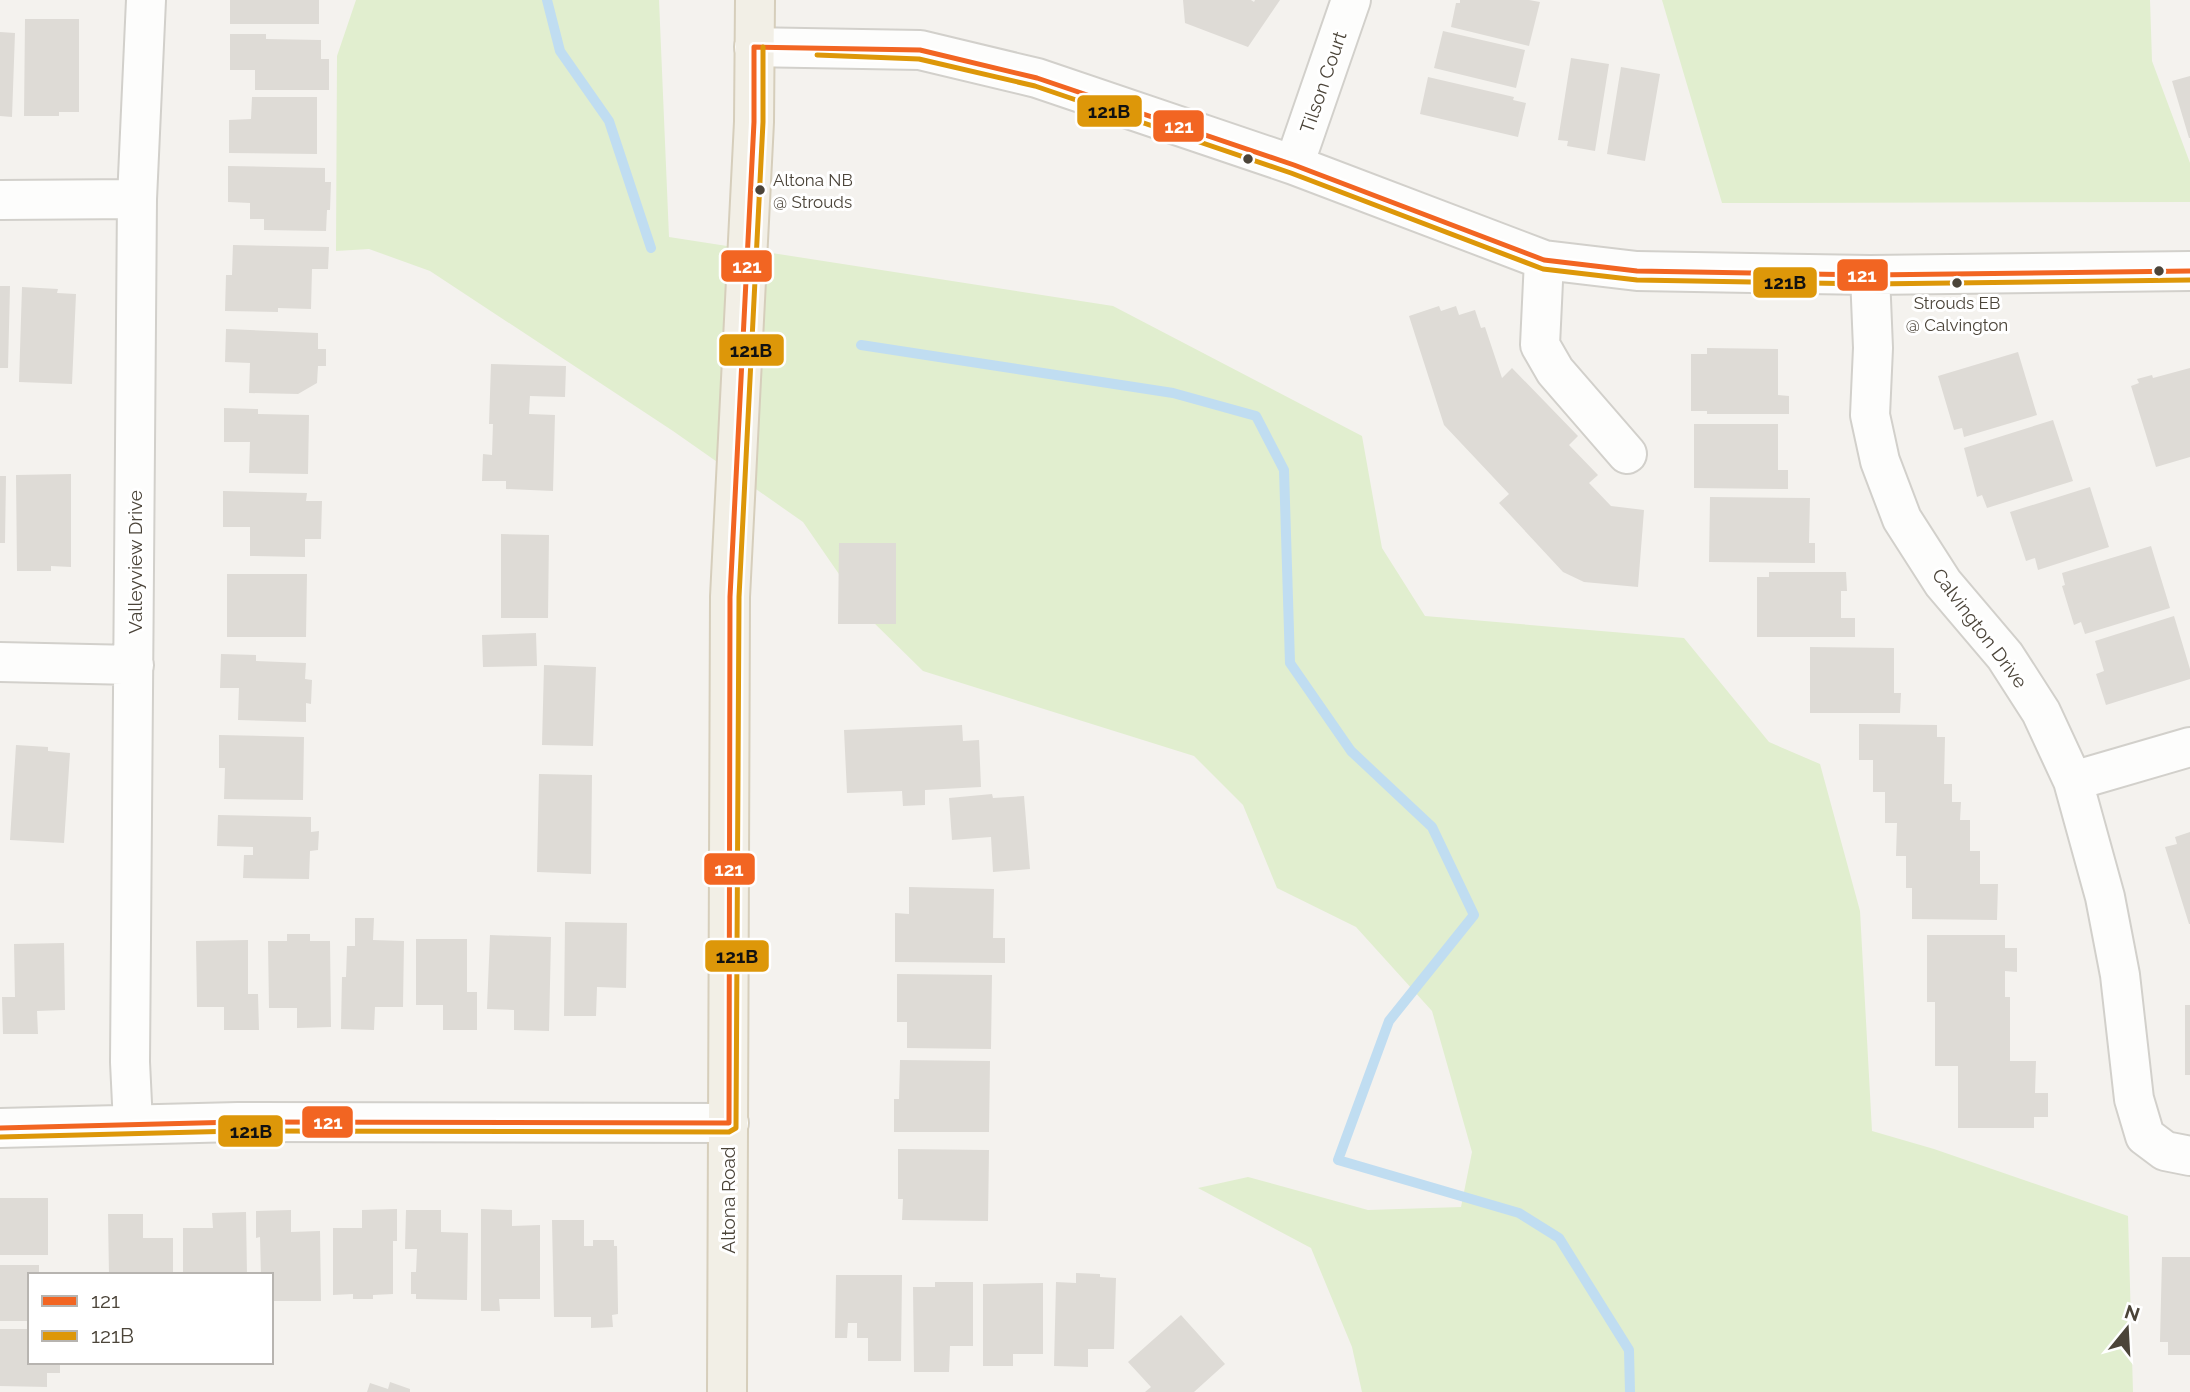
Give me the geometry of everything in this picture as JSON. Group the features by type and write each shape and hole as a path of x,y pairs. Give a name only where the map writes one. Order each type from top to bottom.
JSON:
{"main road":[{"name":"Altona Road","path":"727,1392 730,597 754,121 755,0"}],"street":[{"name":"Valleyview Drive","path":"133,1124 130,1048 137,199 146,0"},
{"name":"Tilson Court","path":"1294,165 1351,0"},
{"path":"754,47 817,46 920,50 1037,78 1294,165 1544,260 1637,271 1870,275 2190,271"},
{"path":"0,200 137,199"},
{"path":"1544,260 1540,345 1555,371 1627,454"},
{"name":"Calvington Drive","path":"1870,275 1873,348 1870,415 1880,461 1902,519 1943,583 2005,656 2034,701 2073,782 2105,897 2115,949 2134,1099 2145,1136 2165,1151 2190,1156"},
{"path":"0,662 134,665"},
{"path":"2073,782 2190,747"},
{"path":"0,1128 237,1122 729,1123"}],"green space":[{"path":"356,0 659,0 669,237 1113,306 1362,436 1382,548 1425,616 1684,638 1769,742 1820,764 1860,911 1872,1131 1934,1149 2128,1216 2133,1392 1362,1392 1352,1347 1311,1248 1198,1188 1248,1177 1368,1210 1461,1207 1472,1152 1432,1011 1356,927 1277,888 1243,805 1194,756 923,671 870,619 803,522 673,431 430,271 369,249 336,251 337,56"},
{"path":"1662,0 2150,0 2152,61 2190,163 2190,202 1722,203"}],"building":[{"path":"230,0 319,0 319,24 230,24"},
{"path":"1183,0 1280,0 1248,47 1185,23"},
{"path":"1460,0 1540,2 1529,46 1451,27 1456,3 1460,3"},
{"path":"25,19 79,19 79,112 59,112 59,116 24,116"},
{"path":"1443,31 1525,50 1516,88 1434,68"},
{"path":"0,32 15,33 12,117 0,116"},
{"path":"230,34 266,34 266,39 321,40 321,59 329,59 329,90 255,90 255,70 230,70"},
{"path":"1571,58 1609,64 1595,151 1567,146 1568,141 1558,140"},
{"path":"1621,67 1660,74 1645,161 1607,154"},
{"path":"2190,76 2190,138 2189,138 2172,81"},
{"path":"1428,77 1514,97 1513,100 1526,103 1518,137 1420,114"},
{"path":"252,97 317,97 317,154 229,153 229,120 251,119"},
{"path":"228,166 325,168 325,182 331,182 326,231 264,230 264,219 250,219 250,203 228,202"},
{"path":"233,245 329,247 328,269 312,269 311,309 278,308 278,312 225,311 226,275 232,275"},
{"path":"0,286 10,286 8,368 0,368"},
{"path":"22,287 58,289 57,293 76,294 72,384 19,382"},
{"path":"1439,306 1441,311 1456,306 1459,315 1475,310 1481,328 1485,327 1502,378 1512,368 1578,436 1569,445 1598,475 1589,483 1611,506 1644,510 1638,587 1584,582 1563,572 1499,503 1509,494 1444,425 1409,316"},
{"path":"226,329 318,333 318,349 326,349 326,366 318,366 317,383 298,394 249,393 250,363 225,362"},
{"path":"1707,348 1778,349 1778,395 1789,396 1789,414 1707,414 1707,411 1691,411 1691,354 1707,354"},
{"path":"2018,352 2037,415 1964,437 1962,428 1954,430 1938,376"},
{"path":"491,364 566,366 565,397 530,396 529,414 555,415 553,491 506,489 506,481 482,481 483,454 492,455 493,424 489,424"},
{"path":"2190,368 2190,457 2156,467 2131,386 2139,383 2137,379 2152,375 2153,378"},
{"path":"224,408 258,409 258,414 309,415 308,474 249,473 250,442 224,442"},
{"path":"2053,420 2073,481 1987,508 1982,495 1977,497 1964,448"},
{"path":"1694,424 1778,424 1778,470 1788,470 1788,489 1694,488"},
{"path":"71,474 71,567 51,566 51,571 17,571 16,475"},
{"path":"0,476 6,476 5,543 0,543"},
{"path":"2090,487 2109,547 2038,570 2035,558 2026,561 2010,512"},
{"path":"223,491 307,493 306,501 322,501 321,539 305,539 305,557 250,556 250,527 223,527"},
{"path":"1710,497 1810,498 1809,543 1815,543 1815,563 1709,562"},
{"path":"501,534 549,535 548,618 501,618"},
{"path":"839,543 896,543 896,624 838,624"},
{"path":"2151,546 2170,608 2085,634 2081,622 2074,625 2062,586 2065,585 2062,573"},
{"path":"1769,572 1846,572 1847,591 1841,591 1841,618 1855,618 1855,637 1757,637 1757,577 1769,577"},
{"path":"227,574 307,574 306,637 227,637"},
{"path":"2174,616 2190,669 2190,679 2106,705 2096,674 2104,671 2095,641"},
{"path":"536,633 537,666 483,667 482,635"},
{"path":"1810,647 1894,648 1894,693 1901,693 1900,713 1810,713"},
{"path":"221,654 256,655 256,661 306,663 305,679 312,680 311,704 306,703 306,722 238,720 239,688 220,688"},
{"path":"544,665 596,667 593,746 542,745"},
{"path":"1859,724 1937,725 1937,737 1945,737 1944,784 1952,784 1952,802 1961,802 1960,820 1970,820 1970,851 1980,851 1980,884 1998,884 1997,920 1912,919 1912,888 1906,888 1906,856 1896,856 1897,823 1885,823 1885,792 1873,792 1873,760 1859,760"},
{"path":"962,725 963,741 979,740 981,787 925,790 925,805 903,806 902,791 847,793 844,730"},
{"path":"219,735 304,737 303,800 224,799 225,768 219,768"},
{"path":"16,745 48,747 48,751 70,753 64,843 10,840"},
{"path":"539,774 592,775 591,874 537,872"},
{"path":"992,794 993,798 1024,796 1030,869 993,872 991,837 952,840 949,798"},
{"path":"218,815 311,817 311,832 319,831 318,850 310,851 309,879 243,878 244,855 253,855 253,847 217,846"},
{"path":"2190,832 2189,924 2165,847 2177,844 2175,837"},
{"path":"909,887 994,889 993,938 1005,938 1005,963 895,962 895,913 909,914"},
{"path":"355,918 374,918 373,940 404,941 403,1007 375,1007 374,1030 341,1029 342,977 346,977 347,946 355,946"},
{"path":"565,922 627,923 626,988 597,987 596,1016 564,1016"},
{"path":"287,934 310,934 310,941 330,941 331,1027 297,1028 297,1008 269,1008 268,941 287,941"},
{"path":"490,935 551,937 549,1031 514,1030 514,1010 487,1009"},
{"path":"1927,935 2005,935 2005,948 2017,948 2017,972 2005,971 2005,997 2010,997 2010,1061 2036,1061 2035,1093 2048,1093 2048,1117 2034,1117 2034,1128 1958,1128 1958,1066 1935,1066 1935,1002 1927,1002"},
{"path":"416,939 467,939 467,992 477,992 477,1030 443,1030 443,1005 416,1005"},
{"path":"248,940 248,994 258,994 259,1030 224,1030 224,1007 197,1007 196,941"},
{"path":"64,943 65,1010 37,1011 38,1034 3,1034 2,997 15,997 14,944"},
{"path":"897,974 992,975 991,1049 907,1048 907,1022 897,1022"},
{"path":"2185,1005 2190,1005 2190,1075 2185,1075"},
{"path":"900,1060 990,1061 989,1132 894,1132 894,1099 899,1099"},
{"path":"898,1149 989,1150 988,1221 902,1220 903,1199 898,1199"},
{"path":"0,1198 48,1198 48,1255 0,1255"},
{"path":"397,1209 397,1241 393,1241 393,1294 373,1295 373,1299 353,1299 353,1294 333,1295 333,1228 362,1228 362,1210"},
{"path":"481,1209 512,1210 512,1226 540,1225 540,1299 499,1299 500,1311 481,1311"},
{"path":"291,1210 291,1232 320,1231 321,1301 273,1301 273,1273 261,1273 260,1237 256,1238 256,1211"},
{"path":"406,1210 441,1210 441,1232 468,1233 467,1300 416,1299 416,1294 411,1294 411,1272 416,1272 417,1249 405,1249"},
{"path":"246,1212 247,1273 183,1273 183,1228 213,1228 212,1213"},
{"path":"108,1214 143,1214 143,1238 173,1238 173,1273 109,1273"},
{"path":"552,1220 584,1220 584,1246 593,1246 593,1240 614,1240 614,1246 617,1246 618,1314 612,1315 613,1327 591,1328 591,1317 554,1317"},
{"path":"2162,1257 2190,1257 2190,1355 2168,1355 2168,1342 2160,1342"},
{"path":"0,1265 39,1265 39,1273 28,1273 28,1321 0,1321"},
{"path":"1076,1273 1116,1278 1114,1349 1088,1349 1088,1367 1054,1366 1056,1282 1076,1283"},
{"path":"836,1275 902,1275 901,1361 868,1361 868,1338 857,1338 857,1323 848,1323 847,1338 835,1338"},
{"path":"935,1282 973,1282 973,1346 950,1346 949,1372 914,1372 913,1287 935,1287"},
{"path":"1043,1283 1043,1354 1013,1354 1013,1366 983,1366 983,1284"},
{"path":"1181,1315 1225,1364 1194,1392 1145,1392 1151,1387 1128,1362"},
{"path":"0,1329 28,1329 28,1364 60,1364 60,1373 47,1373 47,1387 0,1386"},
{"path":"390,1382 410,1389 410,1392 367,1392 370,1383 388,1389"}],"waterway":[{"path":"547,0 560,51 609,121 651,248"},
{"path":"861,345 1173,393 1256,416 1284,470 1290,663 1351,751 1432,827 1474,915 1389,1021 1338,1160 1519,1213 1559,1238 1629,1350 1630,1392"}],"transit line":[{"name":"121","path":"0,1128 238,1122 729,1123 730,597 754,122 754,47 920,50 1037,78 1294,165 1544,260 1637,271 1870,275 2190,271"},
{"name":"121B","path":"0,1137 238,1131 729,1132 736,1128 739,597 763,122 763,47"},
{"name":"121B","path":"817,55 919,59 1035,86 1291,173 1543,269 1637,280 1870,284 2190,280"}],"place":[{"name":"Altona NB @ Strouds","path":"760,190"},
{"name":"Strouds EB @ Calvington","path":"1957,283"}]}
